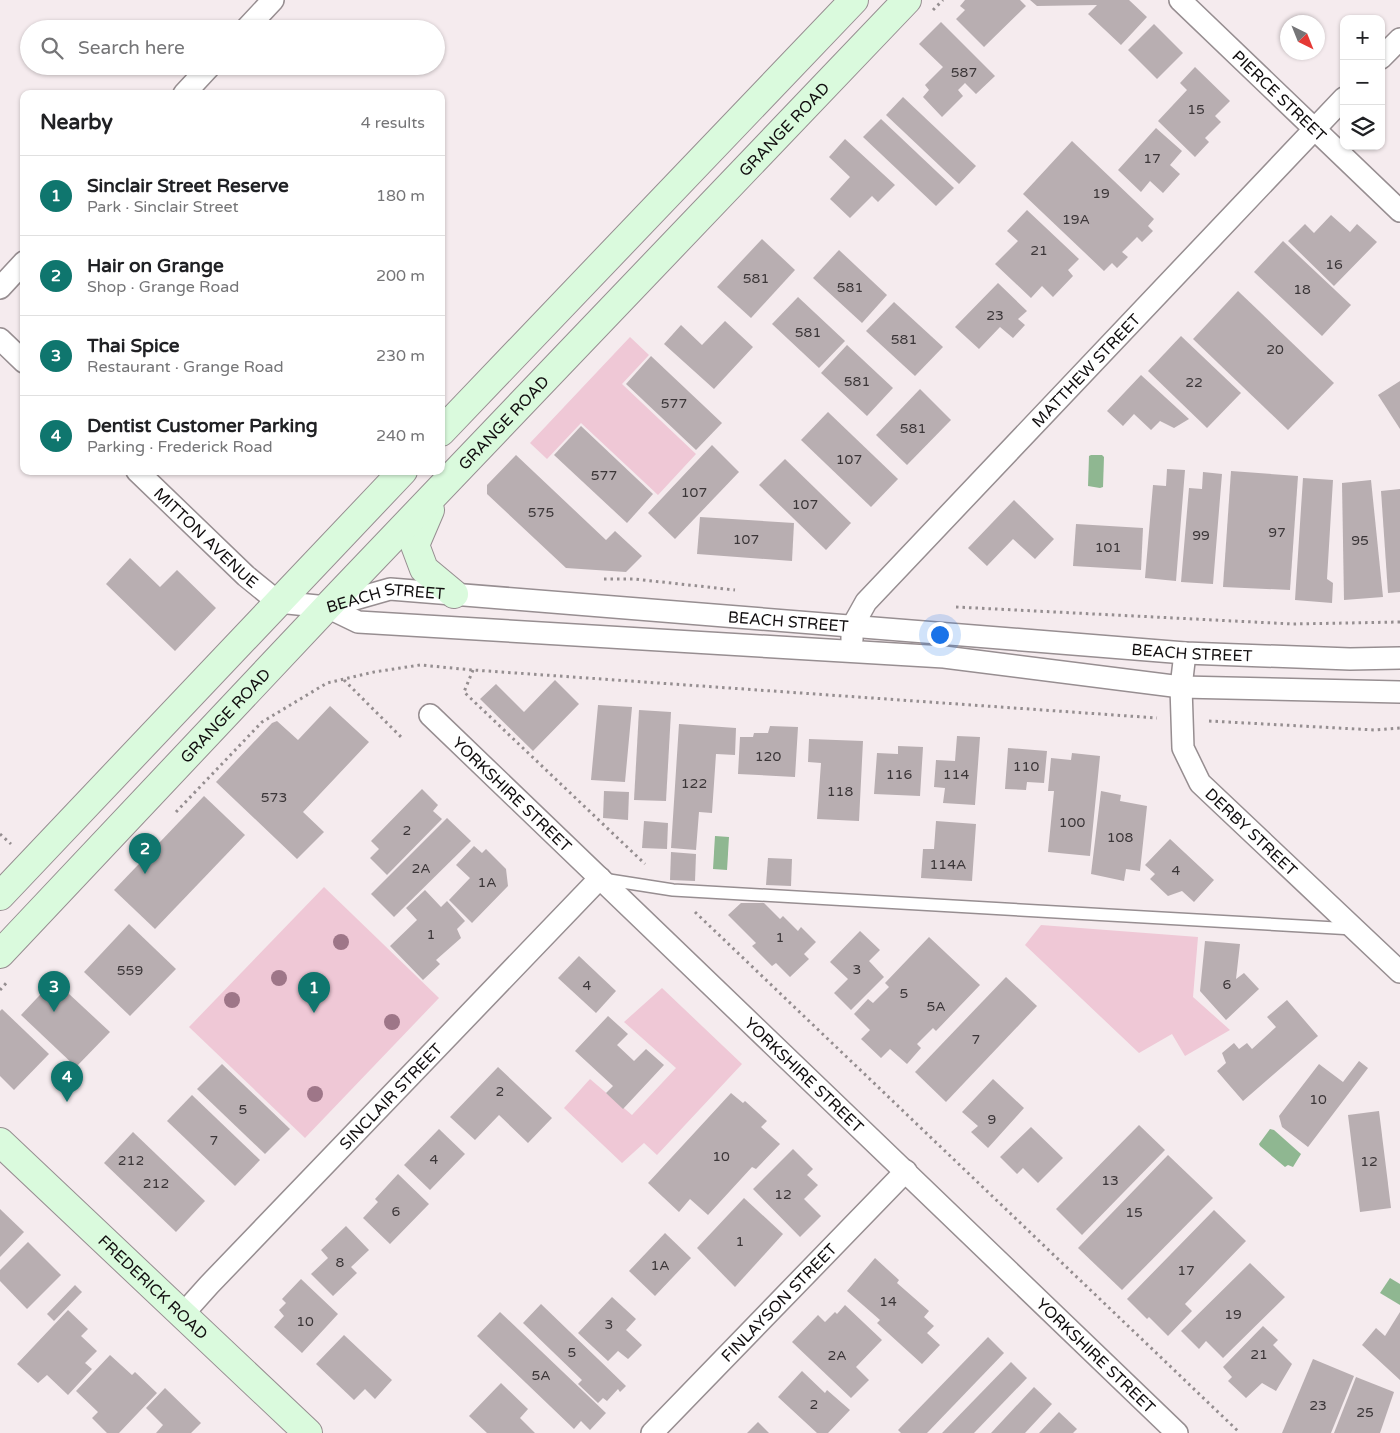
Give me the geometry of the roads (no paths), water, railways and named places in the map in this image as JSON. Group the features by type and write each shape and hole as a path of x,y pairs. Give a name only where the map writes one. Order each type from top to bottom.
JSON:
{"main road":[{"path":"445,428 854,0"},
{"name":"GRANGE ROAD","path":"6,966 327,607 907,0"},
{"path":"0,896 399,475"},
{"path":"436,495 415,545 424,569 454,594"},
{"name":"FREDERICK ROAD","path":"0,1142 308,1433"}],"street":[{"path":"254,20 273,0"},
{"name":"PIERCE STREET","path":"1180,0 1400,212"},
{"path":"1385,54 1400,39"},
{"path":"188,90 202,75"},
{"name":"MATTHEW STREET","path":"851,653 852,627 866,602 1340,102"},
{"path":"0,288 20,266"},
{"path":"0,339 20,358"},
{"name":"MITTON AVENUE","path":"141,475 246,576 278,602"},
{"name":"BEACH STREET","path":"327,607 390,589 1185,653 1350,659 1400,658"},
{"path":"278,602 327,607"},
{"name":"BEACH STREET","path":"327,607 358,622 486,628 851,653 944,657 1181,687 1400,692"},
{"name":"DERBY STREET","path":"1185,653 1181,687 1183,748 1200,784 1400,972"},
{"name":"YORKSHIRE STREET","path":"430,715 1178,1433"},
{"name":"SINCLAIR STREET","path":"183,1314 600,878"},
{"name":"FINLAYSON STREET","path":"652,1433 906,1171"}],"lane":[{"path":"600,878 672,890 1354,929"}],"place":[{"name":"Hair on Grange","path":"145,874"},
{"name":"Thai Spice","path":"54,1012"},
{"name":"Sinclair Street Reserve","path":"314,1013"},
{"name":"Dentist Customer Parking","path":"67,1102"}]}
